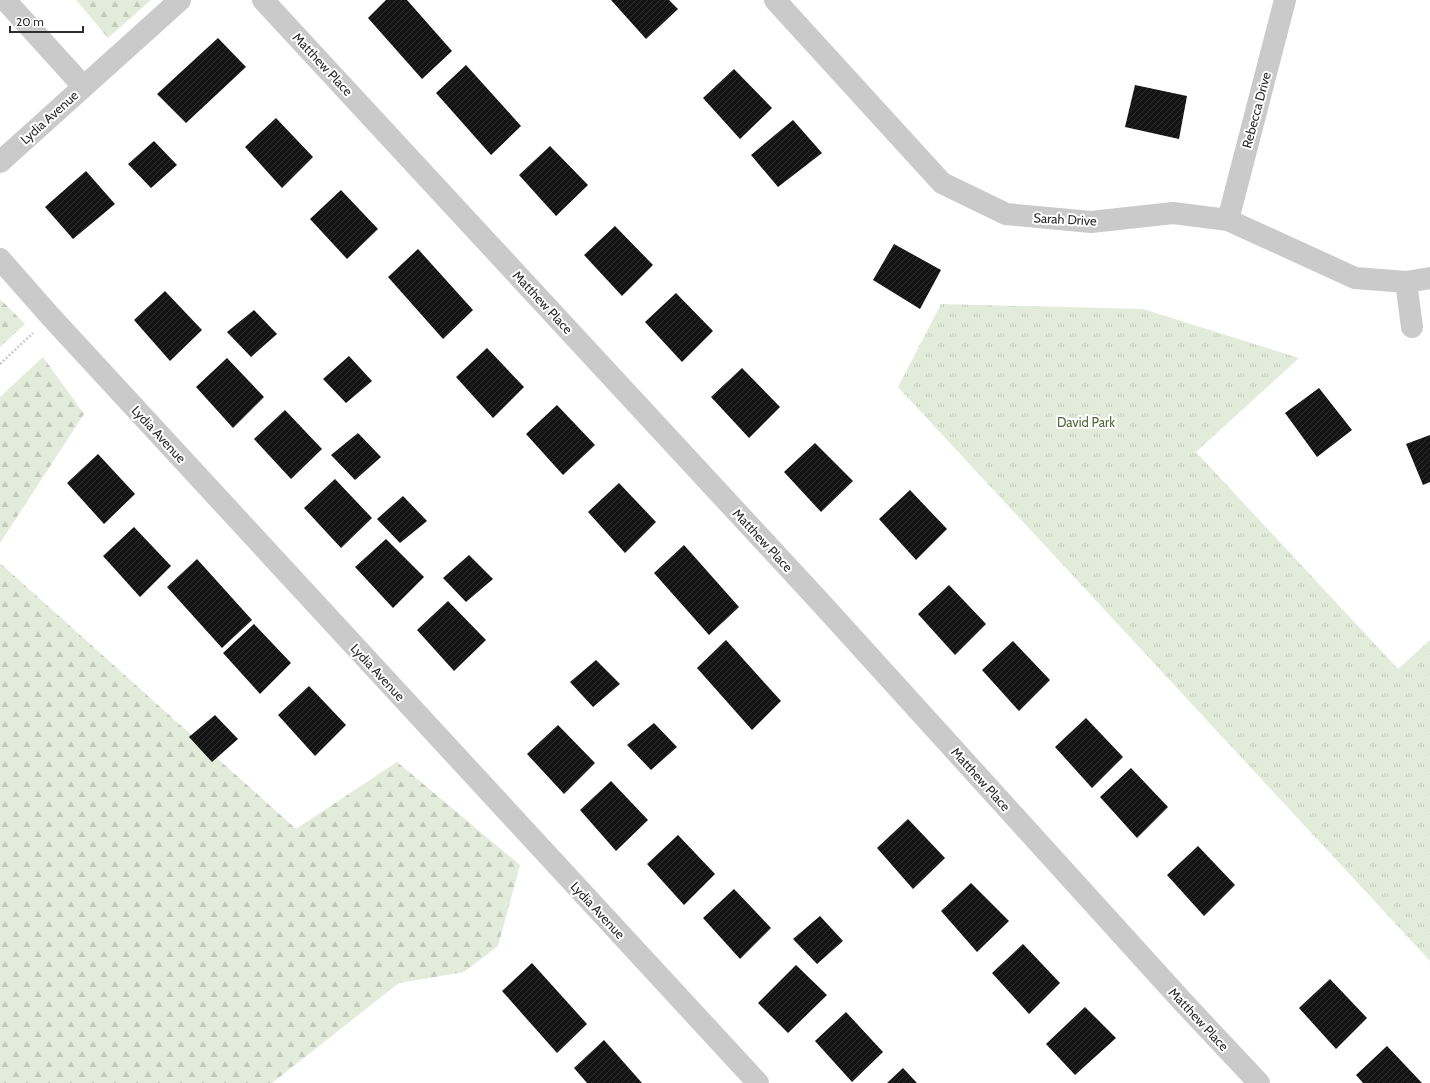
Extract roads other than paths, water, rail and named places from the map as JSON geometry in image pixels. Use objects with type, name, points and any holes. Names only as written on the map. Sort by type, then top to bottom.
[{"type":"street","name":"Lydia Avenue","points":[[0,162],[83,86],[5,0]]},
{"type":"street","points":[[83,86],[180,0]]},
{"type":"street","name":"Matthew Place","points":[[263,0],[822,604],[1178,997],[1259,1083]]},
{"type":"street","name":"Sarah Drive","points":[[775,0],[942,183],[1006,214],[1090,222],[1173,214],[1228,220],[1355,278],[1406,282],[1430,278]]},
{"type":"street","name":"Rebecca Drive","points":[[1228,220],[1285,0]]},
{"type":"street","name":"Lydia Avenue","points":[[0,259],[51,317],[758,1083]]},
{"type":"street","points":[[1406,282],[1412,328]]},
{"type":"park label","name":"David Park","points":[[1086,422]]}]
